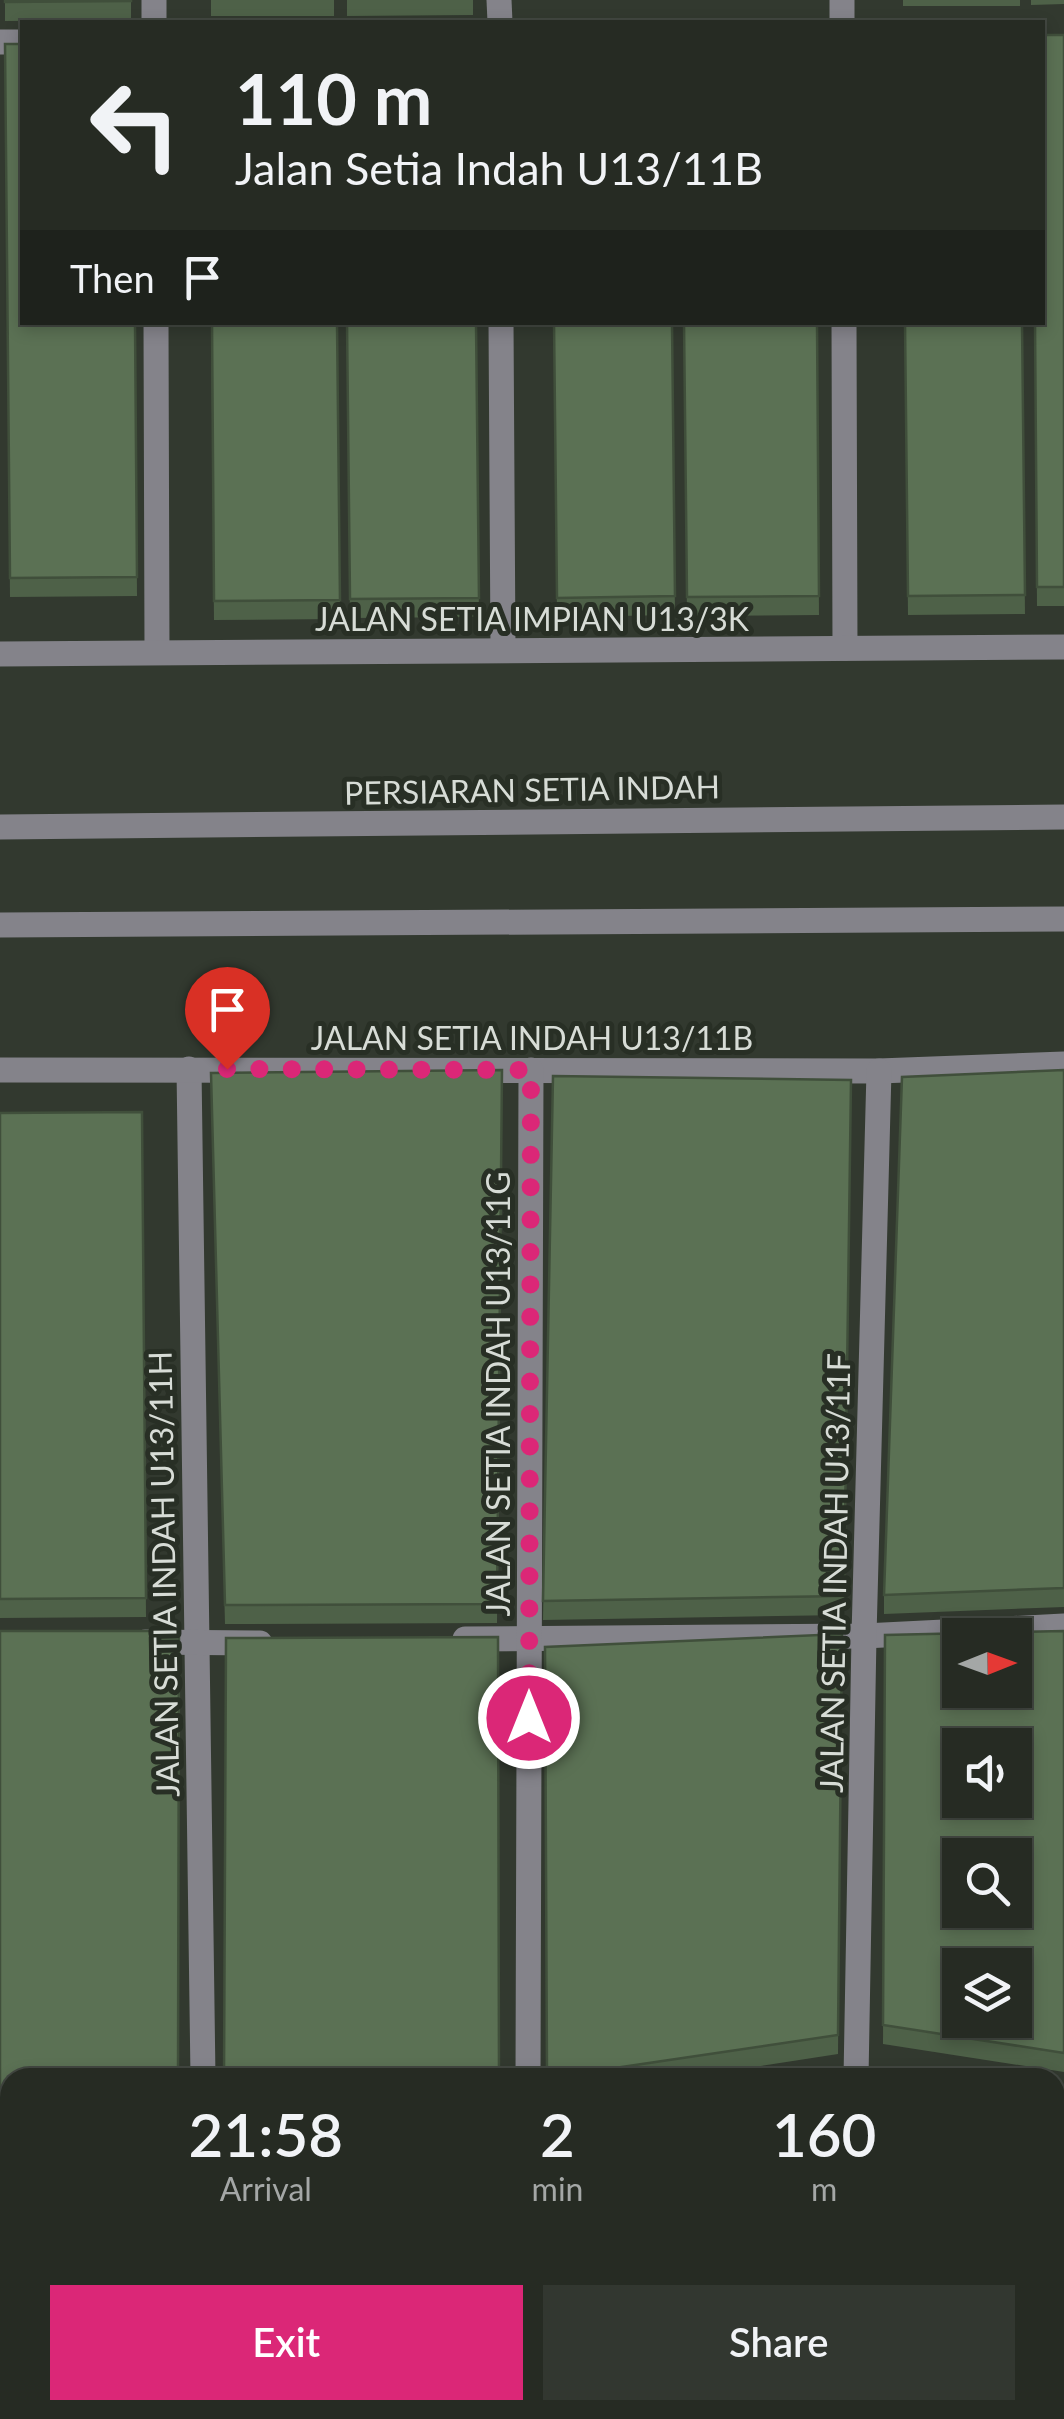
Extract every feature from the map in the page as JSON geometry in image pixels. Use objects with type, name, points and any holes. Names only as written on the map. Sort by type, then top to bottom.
[{"type":"street","points":[[156,325],[158,652]]},
{"type":"street","points":[[501,325],[503,650]]},
{"type":"street","points":[[844,325],[845,648]]},
{"type":"street","name":"JALAN SETIA IMPIAN U13/3K","points":[[0,654],[1064,647]]},
{"type":"street","name":"PERSIARAN SETIA INDAH","points":[[0,827],[1064,817]]},
{"type":"street","points":[[0,925],[1064,919]]},
{"type":"street","name":"JALAN SETIA INDAH U13/11B","points":[[0,1070],[878,1070],[1064,1064]]},
{"type":"street","name":"JALAN SETIA INDAH U13/11H","points":[[189,1069],[204,2068]]},
{"type":"street","name":"JALAN SETIA INDAH U13/11G","points":[[528,2068],[531,1070]]},
{"type":"street","name":"JALAN SETIA INDAH U13/11F","points":[[856,2068],[878,1070]]},
{"type":"street","points":[[431,1640],[864,1636],[1064,1626]]},
{"type":"street","points":[[118,1641],[275,1642]]},
{"type":"building","points":[[131,0],[131,1],[5,2]]},
{"type":"building","points":[[1045,35],[1064,35],[1064,587],[1037,587],[1035,325],[1045,325]]},
{"type":"building","points":[[5,44],[20,44],[20,325],[135,325],[137,577],[10,578]]},
{"type":"building","points":[[212,325],[337,325],[340,600],[214,601]]},
{"type":"building","points":[[347,325],[476,325],[479,598],[350,599]]},
{"type":"building","points":[[554,325],[672,325],[675,596],[557,598]]},
{"type":"building","points":[[684,325],[817,325],[819,596],[687,597]]},
{"type":"building","points":[[905,325],[1022,325],[1025,595],[908,596]]},
{"type":"building","points":[[502,1070],[497,1604],[225,1605],[211,1073]]},
{"type":"building","points":[[1064,1070],[1064,1588],[884,1595],[902,1077]]},
{"type":"building","points":[[553,1076],[851,1080],[844,1596],[543,1601]]},
{"type":"building","points":[[142,1112],[146,1598],[0,1599],[0,1113]]},
{"type":"building","points":[[0,1631],[179,1631],[178,2068],[0,2068]]},
{"type":"building","points":[[1064,1631],[1064,2053],[967,2038],[1032,2038],[1032,1948],[942,1948],[942,2034],[883,2025],[885,1635],[942,1634],[942,1708],[1032,1708],[1032,1632]]},
{"type":"building","points":[[842,1634],[838,2035],[615,2068],[547,2068],[545,1647]]},
{"type":"building","points":[[498,1637],[499,2068],[224,2068],[226,1638]]},
{"type":"route","points":[[227,1069],[531,1070],[529,1718]]}]
